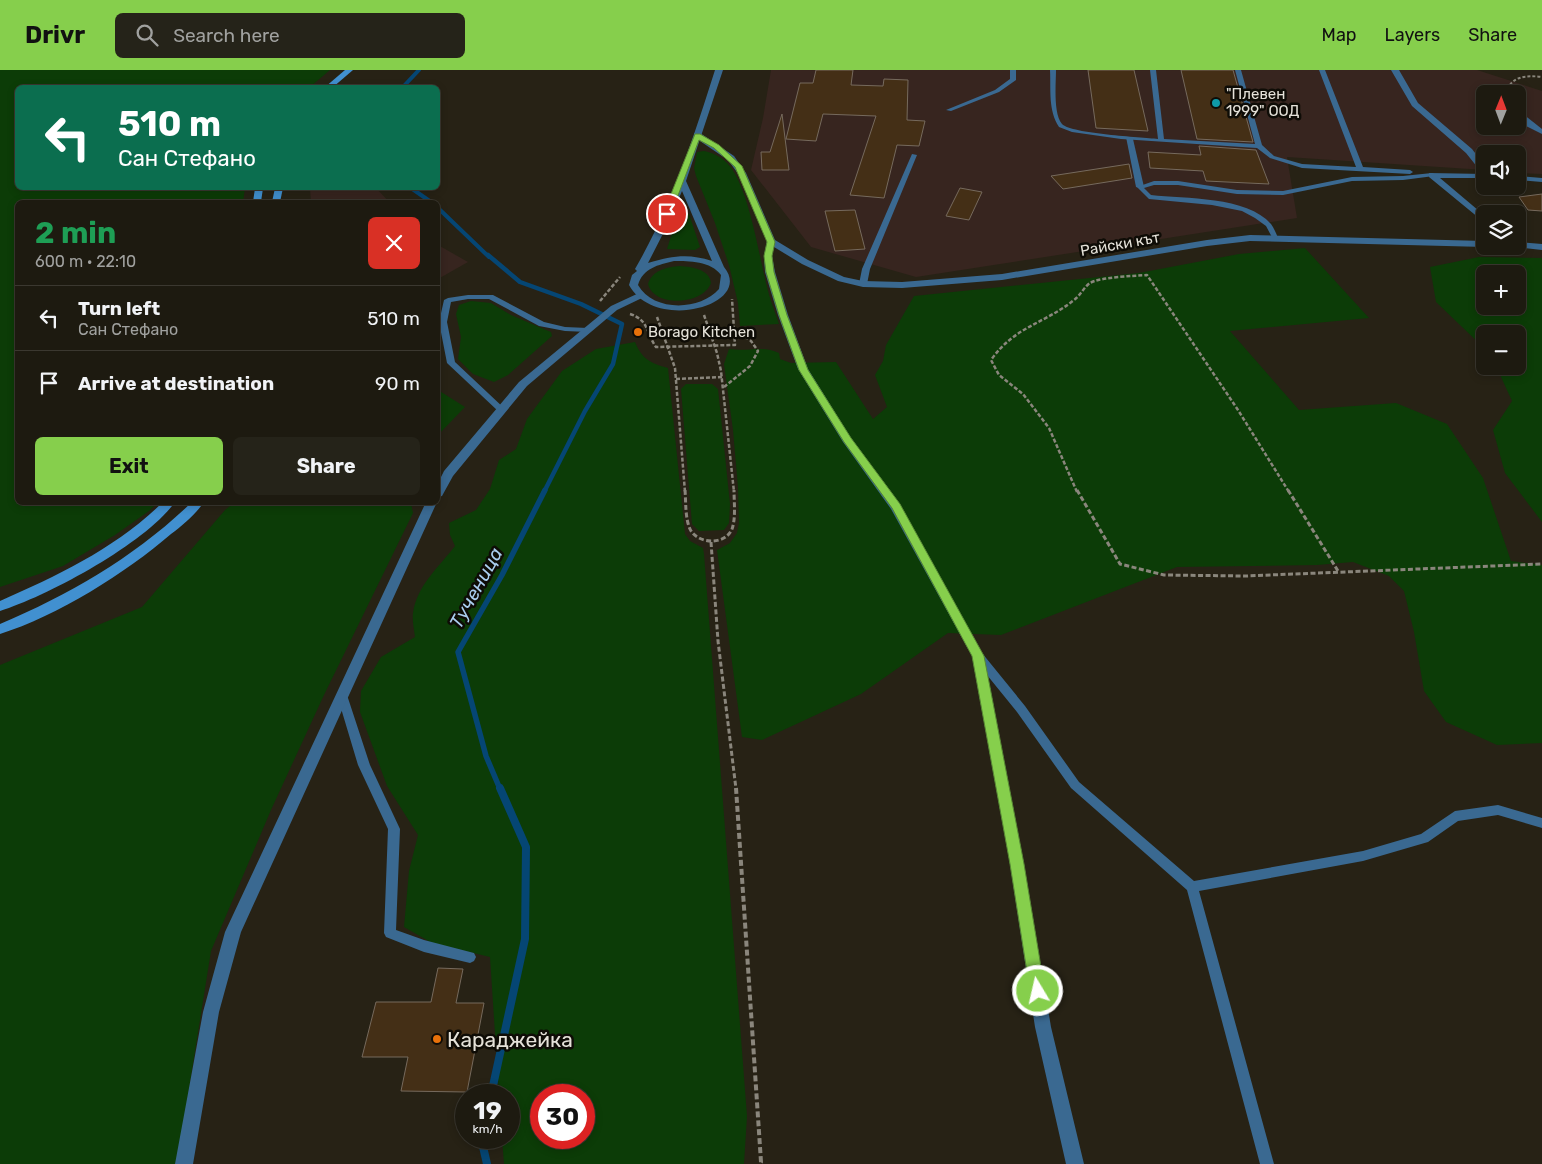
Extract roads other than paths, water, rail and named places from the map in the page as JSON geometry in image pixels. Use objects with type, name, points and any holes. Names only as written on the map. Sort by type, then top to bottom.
[{"type":"main road","points":[[331,85],[349,70]]},
{"type":"main road","points":[[343,85],[356,70]]},
{"type":"main road","points":[[0,606],[54,582],[107,552],[135,533],[167,505]]},
{"type":"main road","points":[[0,629],[55,604],[115,569],[172,530],[196,505]]},
{"type":"street","points":[[682,179],[720,269],[725,275],[726,282],[719,295],[700,305],[676,308],[652,304],[639,296],[634,288],[635,278],[653,248],[682,179],[719,70]]},
{"type":"street","points":[[1395,70],[1416,104],[1426,115],[1469,151],[1476,160]]},
{"type":"street","points":[[1526,121],[1542,132]]},
{"type":"street","points":[[697,136],[716,147],[738,166],[771,242],[768,256],[770,272],[803,370],[848,440],[896,506],[978,656],[1017,864],[1043,1027],[1075,1164]]},
{"type":"street","points":[[1129,139],[1140,188]]},
{"type":"street","points":[[1432,175],[1476,176]]},
{"type":"street","points":[[1432,175],[1476,212]]},
{"type":"street","points":[[1526,179],[1542,180]]},
{"type":"street","name":"Райски кът","points":[[771,242],[824,273],[863,284],[902,285],[1002,277],[1207,243],[1250,238],[1476,244]]},
{"type":"street","points":[[1526,246],[1542,247]]},
{"type":"street","points":[[635,278],[640,271],[649,265],[673,258],[700,260],[720,269]]},
{"type":"street","points":[[440,489],[448,474],[523,384],[612,309],[639,296]]},
{"type":"street","points":[[184,1164],[211,1012],[233,932],[430,505]]},
{"type":"lane","points":[[949,110],[997,91],[1013,80],[1013,70]]},
{"type":"lane","points":[[1053,70],[1055,116],[1062,128],[1075,132],[1129,139],[1161,139],[1259,146]]},
{"type":"lane","points":[[1153,70],[1161,139]]},
{"type":"lane","points":[[1238,70],[1259,146],[1272,157],[1302,166],[1432,175]]},
{"type":"lane","points":[[1322,70],[1360,169]]},
{"type":"lane","points":[[863,284],[866,269],[914,155]]},
{"type":"lane","points":[[1275,238],[1268,225],[1257,216],[1235,207],[1149,197],[1140,188],[1154,183],[1178,183],[1237,192],[1283,193],[1352,179],[1403,178],[1432,175]]},
{"type":"lane","points":[[502,409],[451,362],[443,322],[448,300],[468,297],[490,297],[542,324],[565,329],[588,330]]},
{"type":"lane","points":[[978,656],[1021,709],[1075,785],[1192,887],[1267,1164]]},
{"type":"lane","points":[[342,695],[364,765],[394,829],[390,933],[424,946],[470,957]]},
{"type":"lane","points":[[1192,887],[1362,856],[1424,838],[1455,816],[1498,810],[1542,824]]},
{"type":"waterway","name":"Тученица","points":[[405,85],[419,70]]},
{"type":"waterway","name":"Тученица","points":[[414,190],[428,200]]},
{"type":"waterway","name":"Тученица","points":[[440,210],[489,257]]},
{"type":"waterway","name":"Тученица","points":[[488,255],[520,282],[581,304],[622,324],[613,364],[585,411],[544,492]]},
{"type":"waterway","name":"Тученица","points":[[500,789],[486,756],[458,652],[502,575],[545,490]]},
{"type":"waterway","name":"Тученица","points":[[493,1084],[525,939],[526,847],[500,788]]},
{"type":"waterway","name":"Тученица","points":[[484,1149],[487,1164]]},
{"type":"place","name":"\"Плевен 1999\" ООД","points":[[1216,103]]},
{"type":"place","name":"Borago Kitchen","points":[[638,332]]},
{"type":"place","name":"Караджейка","points":[[437,1039]]}]
